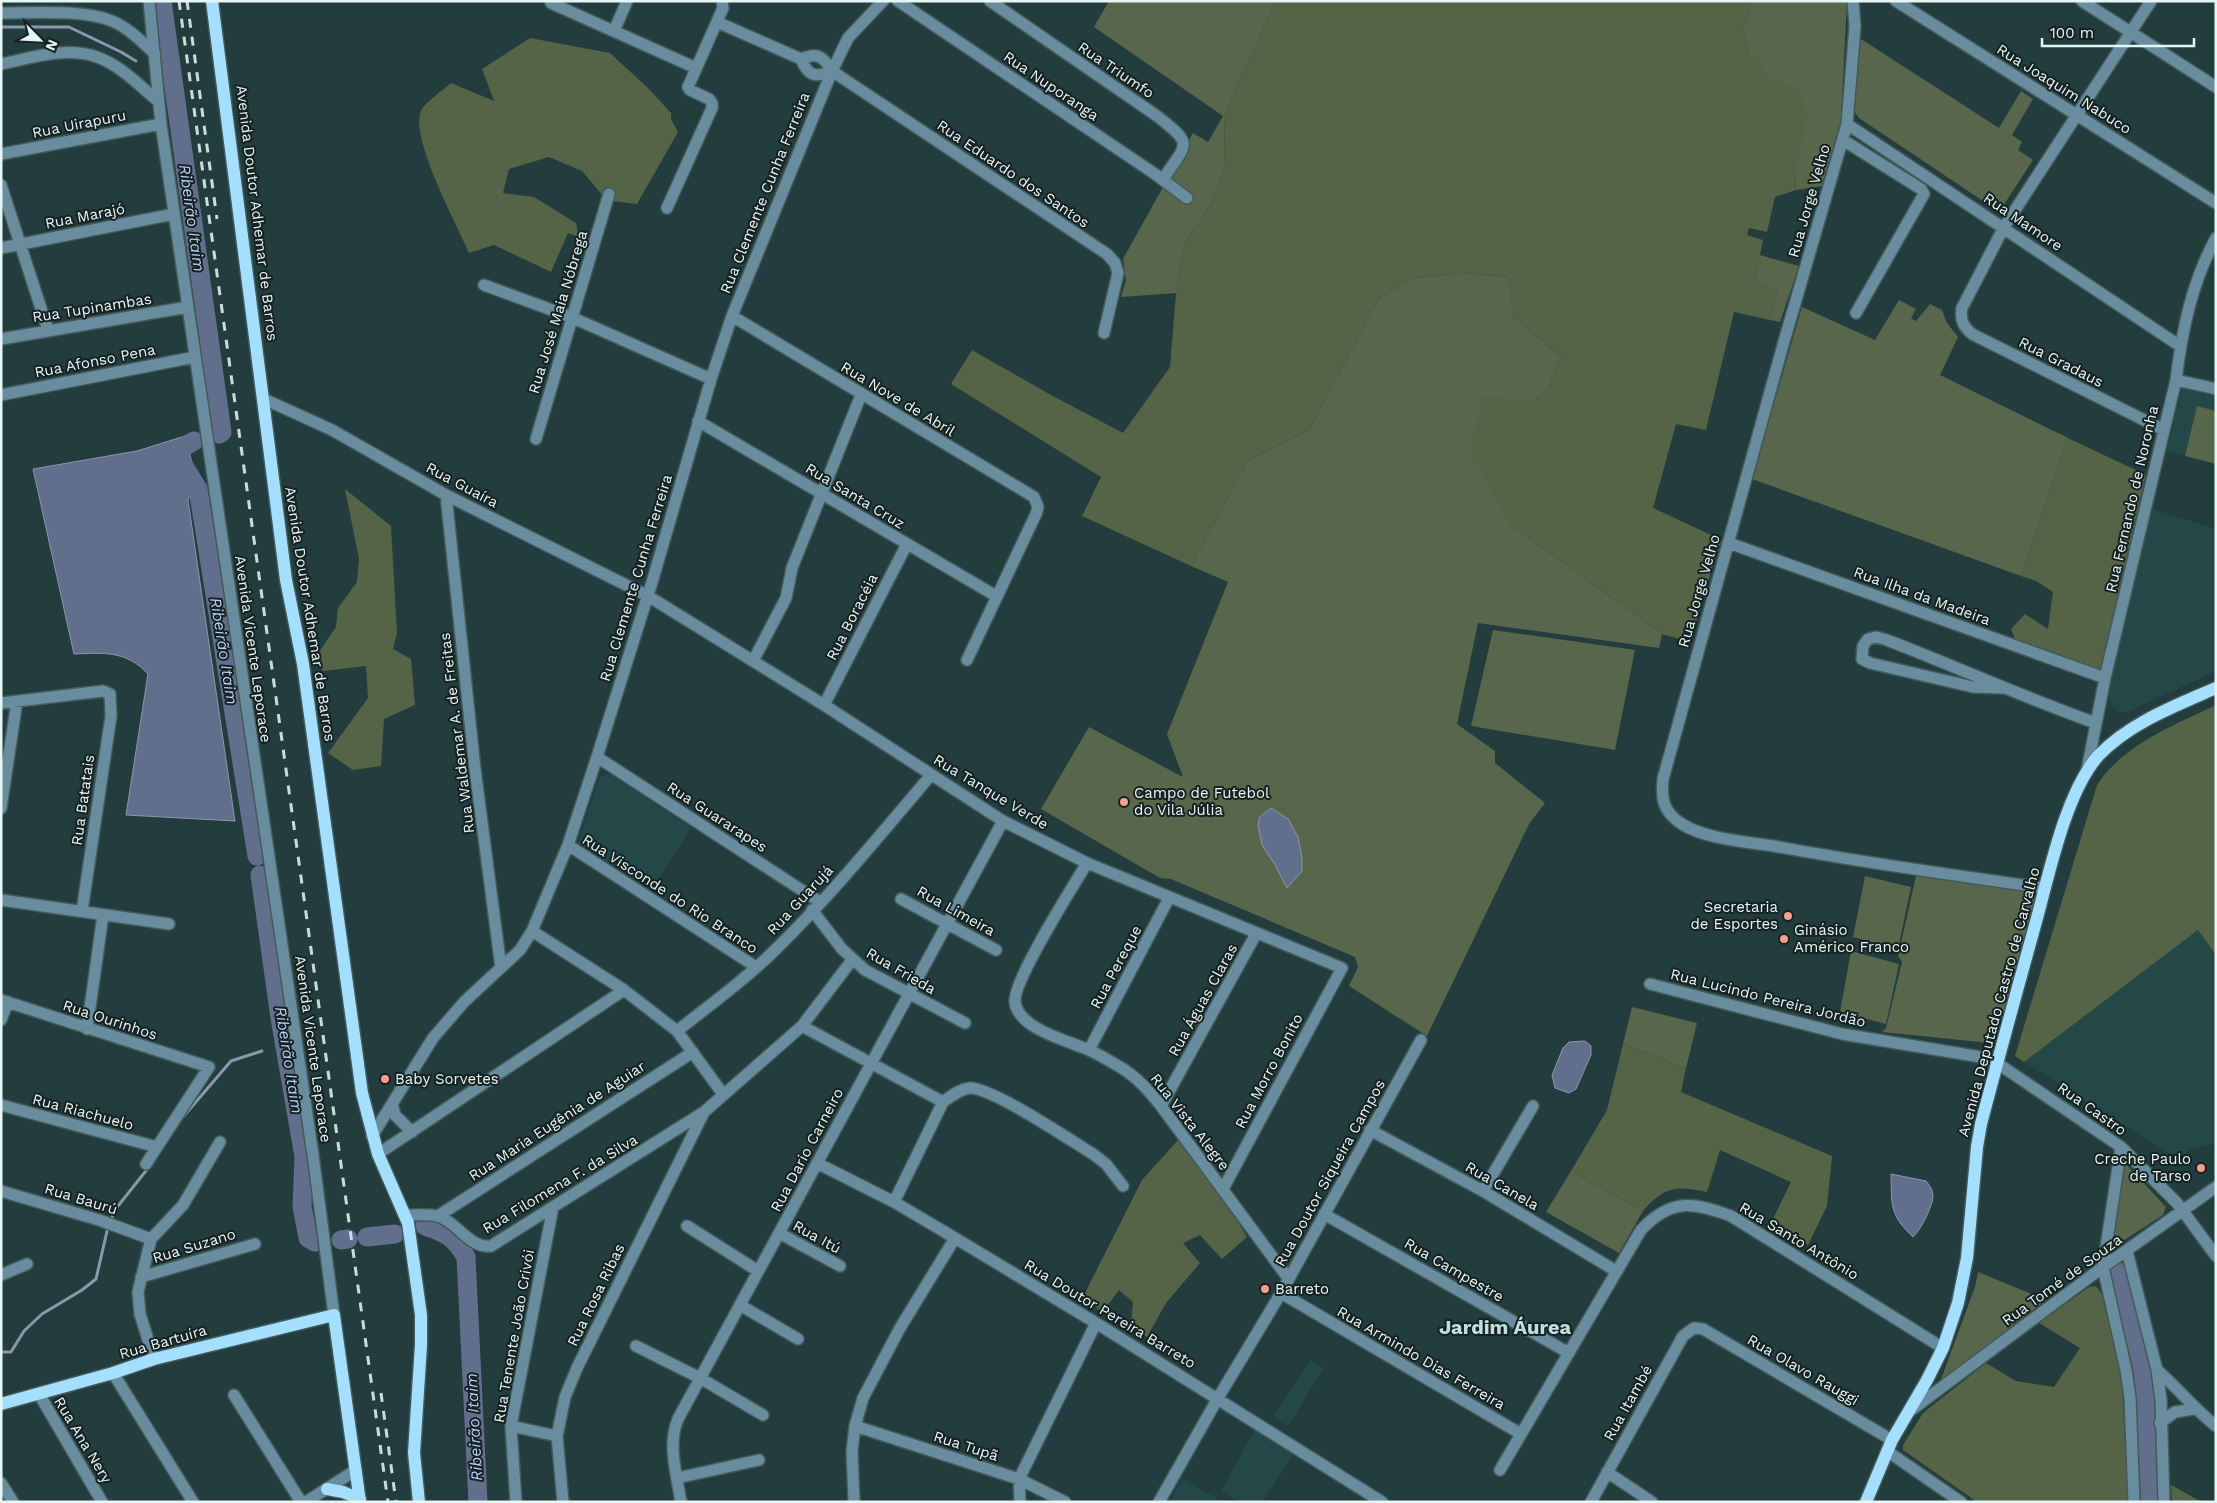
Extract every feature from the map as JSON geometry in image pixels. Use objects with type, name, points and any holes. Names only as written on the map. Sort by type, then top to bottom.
[{"type":"main road","name":"Avenida Doutor Adhemar de Barros","points":[[212,1],[218,35],[286,580],[303,664],[362,1093],[378,1154],[406,1219],[421,1315],[421,1345],[414,1453],[419,1502]]},
{"type":"main road","name":"Avenida Deputado Castro de Carvalho","points":[[1866,1502],[1890,1446],[1910,1411],[1924,1395],[1943,1348],[1963,1281],[1977,1146],[1997,1063],[2045,888],[2068,813],[2087,770],[2117,740],[2156,714],[2216,688]]},
{"type":"main road","name":"Rua Bartuíra","points":[[1,1404],[113,1374],[154,1359],[334,1315]]},
{"type":"main road","points":[[334,1315],[360,1500]]},
{"type":"main road","points":[[327,1489],[342,1492],[360,1500]]},
{"type":"street","name":"Avenida Vicente Leporace","points":[[150,1],[161,124],[311,1136],[334,1315]]},
{"type":"street","points":[[614,31],[627,1]]},
{"type":"street","points":[[667,208],[712,108],[712,103],[709,99],[688,87],[723,8],[722,1]]},
{"type":"street","name":"Rua Clemente Cunha Ferreira","points":[[372,1136],[433,1038],[446,1022],[520,950],[532,931],[568,845],[597,757],[648,596],[711,378],[732,316],[832,71],[848,38],[883,1]]},
{"type":"street","name":"Rua Nuporanga","points":[[898,1],[1163,179],[1187,198]]},
{"type":"street","name":"Rua Triumfo","points":[[990,1],[1157,116],[1180,134],[1184,144],[1183,150],[1163,179]]},
{"type":"street","name":"Rua Jorge Velho","points":[[1854,1],[1855,26],[1847,124],[1662,779],[1662,797],[1672,816],[1692,830],[1716,836],[1850,860],[2045,888]]},
{"type":"street","name":"Rua Joaquim Nabuco","points":[[1896,1],[2216,204]]},
{"type":"street","points":[[2082,1],[2216,87]]},
{"type":"street","points":[[2004,227],[2151,1]]},
{"type":"street","points":[[551,3],[696,68]]},
{"type":"street","points":[[1,14],[47,13],[100,17],[122,26],[155,54]]},
{"type":"street","points":[[717,22],[801,59],[805,69],[811,73],[820,76],[832,71]]},
{"type":"street","points":[[1,64],[62,52],[97,56],[121,71],[159,102]]},
{"type":"street","name":"Rua Eduardo dos Santos","points":[[801,59],[812,54],[819,56],[826,61],[832,71],[1107,254],[1115,263],[1118,274],[1104,333]]},
{"type":"street","name":"Rua Uirapuru","points":[[1,154],[161,124]]},
{"type":"street","name":"Rua Mamore","points":[[1847,124],[2180,346]]},
{"type":"street","points":[[1842,140],[1920,189],[1924,194],[1856,313]]},
{"type":"street","points":[[1,185],[48,330]]},
{"type":"street","name":"Rua José Maia Nóbrega","points":[[536,439],[609,194]]},
{"type":"street","name":"Rua Marajó","points":[[1,248],[174,214]]},
{"type":"street","name":"Rua Gradaus","points":[[2004,227],[1962,308],[1962,322],[1972,334],[2164,430]]},
{"type":"street","name":"Rua Fernando de Noronha","points":[[2087,770],[2106,678],[2176,380],[2180,346],[2196,283],[2216,238]]},
{"type":"street","points":[[484,285],[571,317],[711,378]]},
{"type":"street","name":"Rua Tupinambas","points":[[1,339],[188,307]]},
{"type":"street","name":"Rua Nove de Abril","points":[[732,316],[1028,493],[1037,502],[1036,514],[996,596]]},
{"type":"street","name":"Rua Afonso Pena","points":[[1,395],[195,357]]},
{"type":"street","points":[[2176,380],[2216,389]]},
{"type":"street","points":[[753,661],[786,598],[792,568],[862,395]]},
{"type":"street","name":"Rua Guaíra","points":[[264,399],[332,430],[446,495],[648,596]]},
{"type":"street","name":"Rua Santa Cruz","points":[[698,421],[996,596]]},
{"type":"street","name":"Rua Waldemar A. de Freitas","points":[[446,495],[475,770],[501,968]]},
{"type":"street","name":"Rua Ilha da Madeira","points":[[1728,543],[2106,678]]},
{"type":"street","name":"Rua Boracéia","points":[[824,705],[907,544]]},
{"type":"street","name":"Rua Tanque Verde","points":[[648,596],[824,705],[1003,821],[1087,863],[1342,968]]},
{"type":"street","points":[[967,660],[996,596]]},
{"type":"street","points":[[2003,688],[1974,687],[1870,663],[1862,658],[1862,646],[1868,639],[1876,637],[1975,674],[2003,688],[2096,723]]},
{"type":"street","name":"Rua Batatais","points":[[17,702],[103,691],[110,694],[111,716],[82,911]]},
{"type":"street","points":[[1,703],[17,702],[1,808]]},
{"type":"street","name":"Rua Guararapes","points":[[597,757],[816,906]]},
{"type":"street","name":"Rua Guarujá","points":[[677,1030],[756,968],[816,906],[931,775]]},
{"type":"street","name":"Rua Dario Carneiro","points":[[681,1502],[673,1449],[675,1426],[1003,821]]},
{"type":"street","name":"Rua Visconde do Rio Branco","points":[[568,845],[756,968]]},
{"type":"street","name":"Rua Vista Alegre","points":[[1087,863],[1024,971],[1015,1002],[1020,1014],[1038,1029],[1089,1050],[1133,1076],[1162,1106],[1288,1278]]},
{"type":"street","name":"Rua Pereque","points":[[1089,1050],[1169,898]]},
{"type":"street","name":"Rua Limeira","points":[[901,899],[996,950]]},
{"type":"street","points":[[1,900],[169,924]]},
{"type":"street","name":"Rua Frieda","points":[[816,906],[852,960],[909,994],[965,1023]]},
{"type":"street","points":[[87,1029],[103,915]]},
{"type":"street","points":[[532,931],[624,990],[677,1030],[723,1094]]},
{"type":"street","name":"Rua Águas Claras","points":[[1162,1106],[1256,934]]},
{"type":"street","name":"Rua Filomena F. da Silva","points":[[438,1216],[480,1246],[491,1246],[704,1112],[802,1026],[852,960]]},
{"type":"street","name":"Rua Morro Bonito","points":[[1223,1189],[1342,968]]},
{"type":"street","name":"Rua Lucindo Pereira Jordão","points":[[1650,984],[1842,1034],[1972,1056],[1997,1063]]},
{"type":"street","points":[[378,1154],[624,990]]},
{"type":"street","points":[[1,1020],[4,1001]]},
{"type":"street","name":"Rua Ourinhos","points":[[4,1001],[209,1068],[156,1147]]},
{"type":"street","points":[[802,1026],[943,1102]]},
{"type":"street","name":"Rua Doutor Siqueira Campos","points":[[1160,1502],[1218,1398],[1281,1293],[1421,1040]]},
{"type":"street","name":"Rua Maria Eugênia de Aguiar","points":[[438,1216],[693,1052]]},
{"type":"street","name":"Rua Castro","points":[[1997,1063],[2121,1147],[2183,1211],[2216,1256]]},
{"type":"street","points":[[894,1202],[943,1102],[960,1090],[970,1088],[979,1089],[998,1097],[1093,1154],[1106,1164],[1123,1186]]},
{"type":"street","points":[[392,1104],[395,1115],[400,1122],[412,1132]]},
{"type":"street","name":"Rua Riachuelo","points":[[1,1105],[156,1147]]},
{"type":"street","points":[[1483,1192],[1533,1106]]},
{"type":"street","name":"Rua Rosa Ribas","points":[[564,1502],[557,1436],[565,1396],[577,1368],[704,1112]]},
{"type":"street","name":"Rua Canela","points":[[1370,1130],[1483,1192],[1616,1271]]},
{"type":"street","points":[[154,1359],[140,1314],[138,1292],[151,1239],[183,1204],[220,1142]]},
{"type":"street","points":[[146,1164],[156,1147]]},
{"type":"street","points":[[2121,1147],[2103,1267],[2130,1396],[2134,1502]]},
{"type":"street","name":"Rua Doutor Pereira Barreto","points":[[817,1163],[894,1202],[955,1238],[1218,1398],[1382,1502]]},
{"type":"street","name":"Rua Tomé de Souza","points":[[1924,1395],[2216,1187]]},
{"type":"street","name":"Rua Baurú","points":[[1,1190],[99,1220],[151,1239]]},
{"type":"street","name":"Rua Santo Antônio","points":[[1500,1470],[1641,1230],[1652,1218],[1670,1207],[1686,1204],[1708,1208],[1731,1216],[1943,1348]]},
{"type":"street","name":"Rua Tenente João Crivói","points":[[516,1502],[511,1426],[553,1207]]},
{"type":"street","name":"Rua Campestre","points":[[1324,1214],[1568,1353]]},
{"type":"street","points":[[406,1219],[438,1216]]},
{"type":"street","points":[[687,1226],[758,1271]]},
{"type":"street","name":"Rua Itú","points":[[779,1233],[840,1266]]},
{"type":"street","points":[[854,1502],[852,1451],[855,1426],[863,1398],[891,1346],[955,1238]]},
{"type":"street","name":"Rua Suzano","points":[[141,1277],[255,1244]]},
{"type":"street","points":[[2127,1251],[2157,1370],[2161,1400],[2160,1423],[2164,1502]]},
{"type":"street","points":[[1,1275],[27,1264]]},
{"type":"street","name":"Rua Armindo Dias Ferreira","points":[[1281,1293],[1521,1434]]},
{"type":"street","points":[[740,1305],[798,1339]]},
{"type":"street","points":[[1020,1502],[1018,1480],[1096,1323]]},
{"type":"street","name":"Rua Olavo Rauggi","points":[[1698,1327],[1890,1446],[1960,1502]]},
{"type":"street","name":"Rua Itambé","points":[[1591,1502],[1683,1336],[1688,1331],[1698,1327]]},
{"type":"street","points":[[636,1346],[700,1378],[763,1415]]},
{"type":"street","points":[[2157,1370],[2180,1391],[2194,1409],[2216,1426]]},
{"type":"street","points":[[113,1374],[193,1502]]},
{"type":"street","name":"Rua Ana Nery","points":[[38,1394],[102,1502]]},
{"type":"street","points":[[234,1395],[301,1502]]},
{"type":"street","points":[[2160,1423],[2175,1412],[2194,1409]]},
{"type":"street","points":[[511,1426],[557,1436]]},
{"type":"street","name":"Rua Tupã","points":[[855,1426],[1018,1480],[1065,1502]]},
{"type":"street","points":[[677,1478],[759,1460]]},
{"type":"street","points":[[306,1502],[356,1470]]},
{"type":"street","points":[[1607,1472],[1652,1502]]},
{"type":"street","points":[[1,1483],[13,1502]]},
{"type":"shaded area","points":[[2182,388],[2216,397],[2216,463],[2167,452]]},
{"type":"shaded area","points":[[185,436],[197,482],[188,500],[235,821],[126,815],[148,674],[140,666],[123,657],[104,654],[74,654],[33,469],[137,451]]},
{"type":"shaded area","points":[[2152,509],[2216,529],[2216,671],[2127,712],[2120,712],[2112,707],[2108,693]]},
{"type":"shaded area","points":[[606,774],[613,775],[691,828],[652,889],[578,843],[599,779]]},
{"type":"shaded area","points":[[1271,808],[1288,819],[1298,837],[1302,858],[1302,871],[1287,888],[1262,845],[1258,824],[1260,817]]},
{"type":"shaded area","points":[[2198,930],[2216,955],[2216,1144],[2188,1149],[2184,1163],[2024,1062]]},
{"type":"shaded area","points":[[1585,1041],[1591,1046],[1591,1055],[1576,1089],[1569,1093],[1555,1088],[1552,1075],[1563,1048],[1569,1042]]},
{"type":"shaded area","points":[[1891,1174],[1926,1181],[1932,1190],[1933,1196],[1929,1212],[1913,1237],[1900,1222],[1893,1209]]},
{"type":"shaded area","points":[[1311,1360],[1324,1368],[1288,1426],[1273,1417]]},
{"type":"shaded area","points":[[1255,1429],[1294,1453],[1263,1502],[1239,1502],[1221,1491]]},
{"type":"shaded area","points":[[1182,1479],[1224,1502],[1171,1502]]},
{"type":"green space","points":[[1109,1],[1276,1],[1224,116],[1225,166],[1211,204],[1185,243],[1176,293],[1121,297],[1126,280],[1123,259],[1193,133],[1208,142],[1223,116],[1094,27]]},
{"type":"green space","points":[[1276,1],[1752,1],[1743,30],[1748,53],[1757,57],[1770,82],[1778,80],[1795,89],[1803,100],[1806,112],[1806,125],[1796,177],[1796,190],[1775,197],[1767,232],[1749,228],[1747,235],[1763,240],[1755,282],[1778,291],[1770,320],[1734,312],[1706,430],[1676,424],[1653,508],[1722,540],[1690,642],[1662,634],[1511,525],[1470,454],[1482,395],[1534,402],[1548,389],[1561,357],[1514,317],[1509,277],[1462,273],[1415,278],[1379,298],[1309,430],[1249,459],[1191,566],[1082,516],[1101,477],[951,384],[972,350],[1123,433],[1170,367],[1176,293],[1185,243],[1211,204],[1225,166],[1224,116]]},
{"type":"green space","points":[[1752,1],[1847,1],[1841,120],[1822,186],[1796,190],[1795,170],[1804,135],[1766,75],[1748,53],[1743,30]]},
{"type":"green space","points":[[1858,37],[1999,128],[2021,91],[2033,99],[2012,135],[2022,142],[2018,150],[2033,160],[2003,206],[1995,209],[1859,118],[1854,111]]},
{"type":"green space","points":[[530,38],[610,53],[648,88],[671,113],[671,119],[678,132],[637,204],[612,201],[604,197],[582,171],[549,157],[509,169],[503,193],[534,197],[576,223],[579,237],[568,233],[551,272],[494,245],[469,253],[427,158],[421,138],[419,121],[422,109],[451,83],[494,101],[482,69]]},
{"type":"green space","points":[[1760,255],[1799,266],[1780,322],[1770,320],[1778,291],[1755,282]]},
{"type":"green space","points":[[1462,273],[1509,277],[1514,317],[1561,357],[1548,389],[1534,402],[1511,525],[1662,634],[1659,648],[1478,623],[1457,724],[1495,751],[1495,763],[1545,803],[1529,824],[1427,1036],[1349,986],[1358,967],[1355,957],[1171,879],[1160,878],[1041,809],[1089,727],[1183,777],[1167,734],[1228,582],[1191,566],[1249,459],[1309,430],[1379,298],[1415,278]]},
{"type":"green space","points":[[1899,300],[1916,309],[1911,318],[1916,321],[1930,304],[1942,310],[1947,323],[1958,337],[1940,375],[2068,438],[2021,576],[1752,479],[1802,307],[1875,340]]},
{"type":"green space","points":[[2197,406],[2216,411],[2216,464],[2185,456]]},
{"type":"green space","points":[[2068,438],[2146,475],[2100,671],[2015,639],[2011,629],[2025,614],[2048,629],[2053,592],[2036,581],[2021,576]]},
{"type":"green space","points":[[345,489],[391,526],[397,633],[393,649],[411,659],[415,705],[384,719],[381,766],[353,770],[328,753],[368,698],[366,666],[323,671],[317,655],[336,627],[338,608],[357,582],[359,559]]},
{"type":"green space","points":[[1493,630],[1635,650],[1615,750],[1471,726]]},
{"type":"green space","points":[[2216,705],[2216,955],[2198,930],[2024,1062],[2015,1056],[2097,785],[2121,758],[2135,747]]},
{"type":"green space","points":[[1865,876],[1911,887],[1898,949],[1853,937]]},
{"type":"green space","points":[[1916,876],[2032,889],[2037,898],[1996,1041],[1990,1043],[1882,1032],[1886,1028],[1902,962],[1898,956]]},
{"type":"green space","points":[[1851,951],[1899,964],[1886,1024],[1840,1012]]},
{"type":"green space","points":[[1632,1007],[1697,1023],[1686,1068],[1623,1044]]},
{"type":"green space","points":[[1623,1044],[1686,1068],[1681,1092],[1832,1156],[1827,1206],[1808,1245],[1771,1223],[1791,1182],[1720,1150],[1707,1192],[1686,1189],[1671,1190],[1657,1197],[1643,1211],[1571,1171],[1607,1110]]},
{"type":"green space","points":[[1180,1138],[1219,1188],[1247,1237],[1222,1259],[1200,1235],[1183,1243],[1200,1263],[1166,1303],[1147,1337],[1131,1325],[1133,1302],[1119,1290],[1102,1313],[1084,1295],[1142,1180]]},
{"type":"green space","points":[[2126,1164],[2166,1207],[2163,1215],[2112,1248],[2124,1165]]},
{"type":"green space","points":[[1571,1171],[1643,1211],[1619,1253],[1546,1212]]},
{"type":"green space","points":[[2121,1262],[2124,1264],[2152,1367],[2156,1401],[2160,1502],[2139,1502],[2108,1274],[2109,1269]]},
{"type":"green space","points":[[1978,1272],[2046,1300],[1940,1382],[1975,1287]]},
{"type":"green space","points":[[2096,1286],[2102,1294],[2122,1382],[2128,1502],[1977,1502],[1903,1450],[1903,1445],[1923,1413],[1986,1363],[2016,1381],[2054,1387],[2080,1348],[2039,1323],[2089,1287]]},
{"type":"green space","points":[[2171,1485],[2202,1502],[2172,1502]]},
{"type":"waterway","name":"Ribeirão Itaim","points":[[162,1],[222,432],[219,434]]},
{"type":"waterway","points":[[1,27],[69,27],[136,61]]},
{"type":"waterway","name":"Ribeirão Itaim","points":[[160,37],[166,31]]},
{"type":"waterway","name":"Ribeirão Itaim","points":[[165,458],[194,441]]},
{"type":"waterway","name":"Ribeirão Itaim","points":[[182,463],[198,489],[257,856]]},
{"type":"waterway","name":"Ribeirão Itaim","points":[[260,875],[280,1018],[304,1157],[302,1206],[308,1238],[315,1242]]},
{"type":"waterway","points":[[183,1117],[231,1061],[262,1051]]},
{"type":"waterway","points":[[111,1221],[114,1211],[149,1167]]},
{"type":"waterway","name":"Ribeirão Itaim","points":[[425,1226],[439,1231],[453,1240],[466,1257],[478,1502]]},
{"type":"waterway","points":[[1,1352],[11,1352],[24,1331],[42,1314],[82,1290],[96,1279],[108,1227]]},
{"type":"waterway","name":"Ribeirão Itaim","points":[[367,1237],[395,1234]]},
{"type":"waterway","name":"Ribeirão Itaim","points":[[341,1240],[348,1239]]},
{"type":"waterway","points":[[2119,1274],[2144,1370],[2151,1502]]},
{"type":"railway","points":[[179,1],[388,1502]]},
{"type":"railway","points":[[187,1],[217,219]]},
{"type":"railway","points":[[381,1393],[396,1502]]},
{"type":"place","name":"Campo de Futebol do Vila Júlia","points":[[1124,802]]},
{"type":"place","name":"Secretaria de Esportes","points":[[1788,916]]},
{"type":"place","name":"Ginásio Américo Franco","points":[[1784,939]]},
{"type":"place","name":"Baby Sorvetes","points":[[385,1079]]},
{"type":"place","name":"Creche Paulo de Tarso","points":[[2201,1168]]},
{"type":"place","name":"Barreto","points":[[1265,1289]]},
{"type":"district","name":"Jardim Áurea","points":[[1505,1327]]}]
